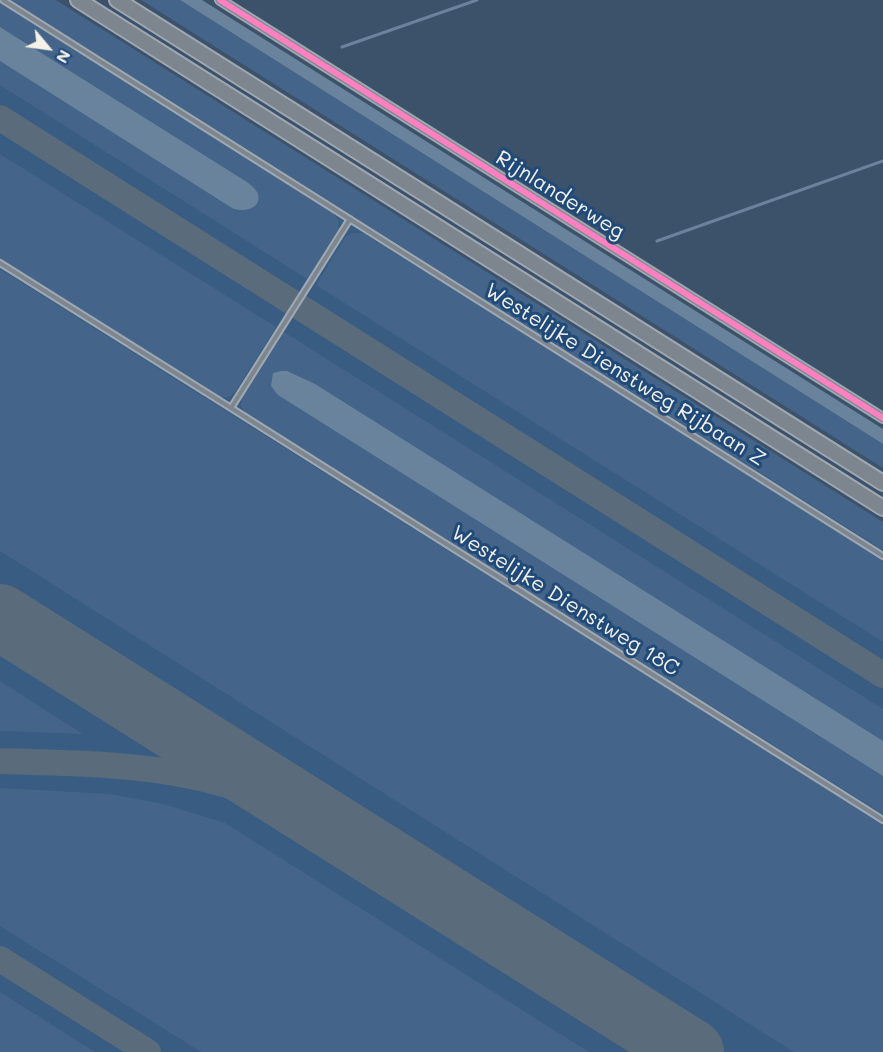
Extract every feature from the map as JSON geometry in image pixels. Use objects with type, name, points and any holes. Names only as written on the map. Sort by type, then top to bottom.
[{"type":"highway","points":[[78,0],[883,508]]},
{"type":"highway","points":[[117,0],[883,483]]},
{"type":"street","name":"Rijnlanderweg","points":[[220,0],[883,418]]},
{"type":"lane","name":"Westelijke Dienstweg Rijbaan Z","points":[[3,0],[883,556]]},
{"type":"lane","points":[[231,408],[350,219]]},
{"type":"lane","name":"Westelijke Dienstweg 18C","points":[[0,263],[883,820]]},
{"type":"shaded area","points":[[0,0],[15,0],[883,547],[883,1052],[0,1052]]},
{"type":"shaded area","points":[[10,0],[56,0],[883,522],[883,550]]},
{"type":"shaded area","points":[[141,0],[180,0],[883,444],[883,468]]},
{"type":"shaded area","points":[[180,0],[202,0],[883,429],[883,444]]},
{"type":"shaded area","points":[[0,3],[333,213],[339,222],[338,230],[307,279],[0,85],[0,61],[236,210],[247,182],[0,27]]},
{"type":"shaded area","points":[[0,27],[247,182],[258,194],[257,203],[246,210],[232,208],[0,61]]},
{"type":"shaded area","points":[[0,154],[276,327],[235,392],[228,397],[219,396],[0,259]]},
{"type":"shaded area","points":[[363,233],[883,560],[883,642],[316,285],[346,236]]},
{"type":"shaded area","points":[[0,269],[883,824],[883,1052],[794,1052],[0,551]]},
{"type":"shaded area","points":[[284,332],[883,709],[883,814],[246,413],[241,406],[242,398]]},
{"type":"shaded area","points":[[287,371],[315,384],[883,741],[883,776],[278,395],[271,386],[273,373]]},
{"type":"shaded area","points":[[0,681],[83,734],[0,731]]},
{"type":"shaded area","points":[[0,788],[110,794],[163,804],[225,823],[589,1052],[201,1052],[0,926]]},
{"type":"shaded area","points":[[0,992],[95,1052],[0,1052]]},
{"type":"waterway","points":[[342,47],[477,0]]},
{"type":"waterway","points":[[657,241],[883,161]]},
{"type":"taxiway","points":[[0,118],[883,675]]},
{"type":"taxiway","points":[[0,761],[120,766],[191,776],[248,792],[340,831]]},
{"type":"taxiway","points":[[0,959],[148,1052]]},
{"type":"runway","points":[[0,617],[691,1052]]},
{"type":"cycle path","points":[[220,0],[883,418]]}]
